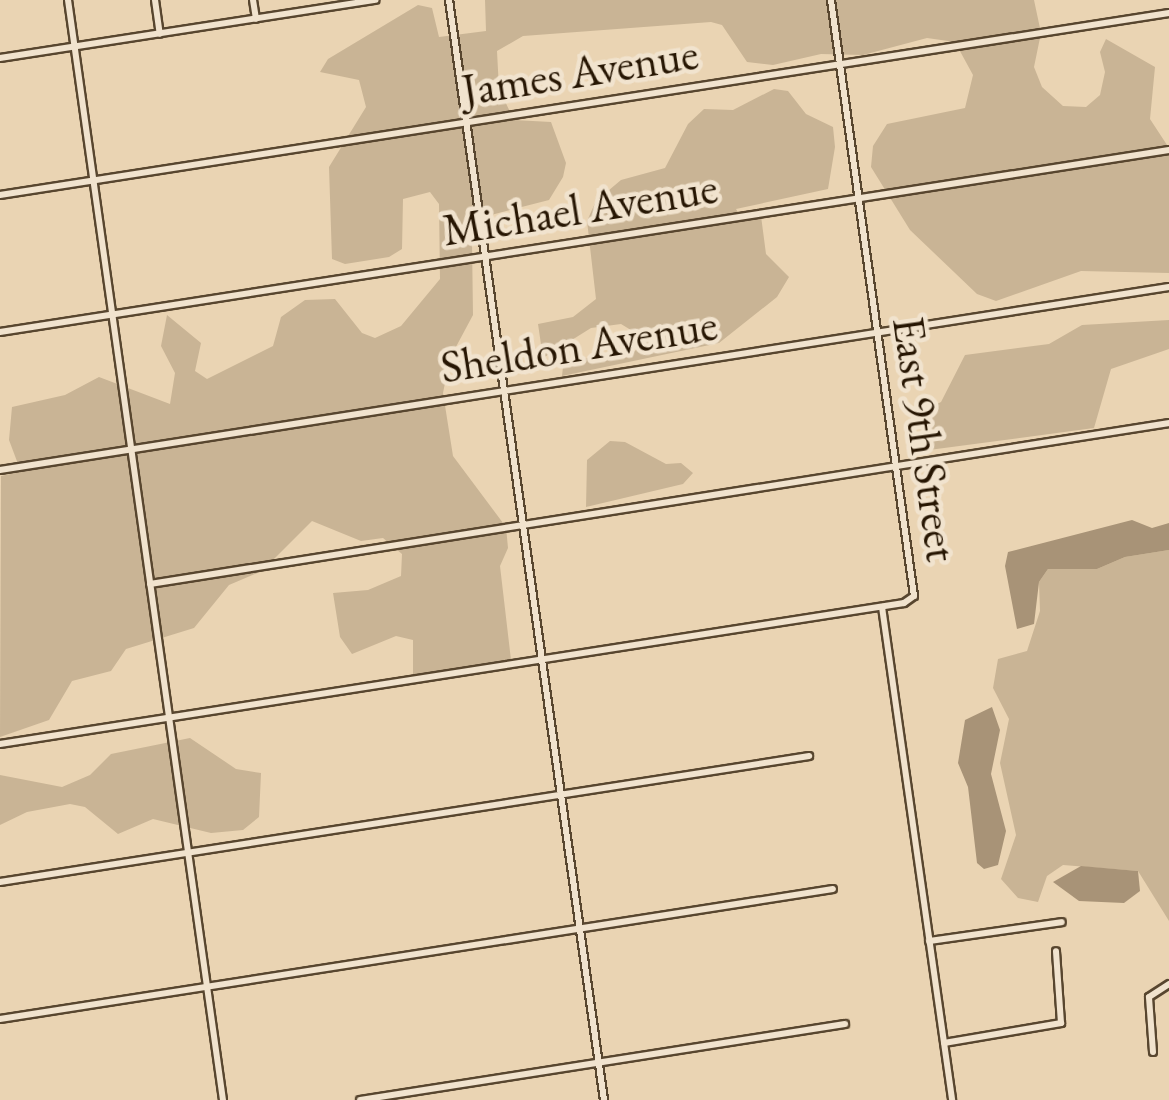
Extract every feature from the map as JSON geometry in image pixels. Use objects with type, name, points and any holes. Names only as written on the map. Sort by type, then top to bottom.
[{"type":"street","points":[[68,0],[223,1100]]},
{"type":"street","points":[[155,0],[160,34]]},
{"type":"street","points":[[253,0],[256,19]]},
{"type":"street","points":[[0,58],[376,0]]},
{"type":"street","points":[[449,0],[604,1100]]},
{"type":"street","name":"East 9th Street","points":[[832,0],[914,596],[882,606],[952,1100]]},
{"type":"street","name":"James Avenue","points":[[0,196],[1169,13]]},
{"type":"street","name":"Michael Avenue","points":[[0,332],[1169,150]]},
{"type":"street","name":"Sheldon Avenue","points":[[0,470],[1169,288]]},
{"type":"street","points":[[150,584],[1169,422]]},
{"type":"street","points":[[0,744],[882,606]]},
{"type":"street","points":[[0,882],[809,756]]},
{"type":"street","points":[[0,1019],[833,889]]},
{"type":"street","points":[[929,941],[1062,922]]},
{"type":"street","points":[[944,1043],[1060,1023],[1056,951]]},
{"type":"street","points":[[1153,1052],[1149,997],[1169,984]]},
{"type":"street","points":[[360,1100],[845,1024]]},
{"type":"shaded area","points":[[485,0],[1034,0],[1041,33],[1034,67],[1042,87],[1063,106],[1086,107],[1100,95],[1105,72],[1100,52],[1106,39],[1155,67],[1150,119],[1169,148],[1169,273],[1081,271],[996,301],[977,294],[910,230],[871,167],[873,146],[887,124],[965,108],[973,75],[955,42],[927,38],[863,55],[821,54],[773,65],[747,62],[722,25],[711,22],[523,36],[497,51],[499,89],[514,120],[551,122],[566,163],[563,177],[549,200],[491,215],[472,242],[473,315],[450,358],[443,393],[453,456],[506,527],[508,548],[500,566],[511,660],[413,675],[413,640],[396,636],[352,654],[340,637],[333,593],[368,590],[401,576],[402,554],[383,538],[361,541],[312,521],[262,571],[229,585],[194,628],[126,649],[111,671],[72,681],[49,720],[0,737],[1,476],[21,472],[9,440],[12,407],[65,395],[99,377],[170,404],[175,373],[161,346],[167,315],[201,343],[195,371],[207,379],[273,346],[281,317],[305,300],[335,299],[362,333],[375,338],[401,326],[440,279],[439,204],[430,192],[403,199],[402,249],[389,257],[345,264],[332,259],[329,167],[366,107],[359,80],[320,72],[328,59],[418,5],[432,8],[439,37],[486,31]]},
{"type":"shaded area","points":[[774,89],[788,91],[806,114],[833,127],[835,147],[828,189],[736,209],[742,219],[761,216],[766,254],[789,277],[777,297],[719,343],[562,376],[563,367],[576,360],[635,351],[644,338],[621,324],[591,328],[543,358],[538,324],[573,317],[596,299],[587,221],[596,201],[621,180],[665,168],[688,124],[704,109],[733,110]]},
{"type":"shaded area","points":[[1169,320],[1169,349],[1111,369],[1094,428],[929,450],[915,415],[941,402],[965,355],[1049,344],[1082,325]]},
{"type":"shaded area","points":[[610,441],[625,442],[666,464],[681,463],[693,473],[683,484],[586,507],[587,460]]},
{"type":"shaded area","points":[[1132,520],[1152,528],[1169,523],[1169,550],[1125,557],[1097,569],[1048,569],[1039,582],[1034,624],[1017,629],[1005,566],[1008,552]]},
{"type":"shaded area","points":[[1169,550],[1169,921],[1138,871],[1063,865],[1047,876],[1038,902],[1018,898],[1001,879],[1016,835],[1000,763],[1009,719],[993,688],[998,659],[1027,651],[1040,611],[1039,582],[1048,569],[1097,569],[1125,557]]},
{"type":"shaded area","points":[[992,707],[1000,730],[991,774],[1006,831],[998,865],[984,869],[977,863],[968,787],[958,763],[965,720]]},
{"type":"shaded area","points":[[190,738],[236,769],[261,773],[259,817],[243,830],[211,833],[153,819],[118,834],[85,807],[70,804],[27,812],[0,825],[0,775],[62,787],[90,775],[111,754]]},
{"type":"shaded area","points":[[1081,866],[1138,871],[1140,891],[1124,903],[1079,901],[1053,882]]}]
